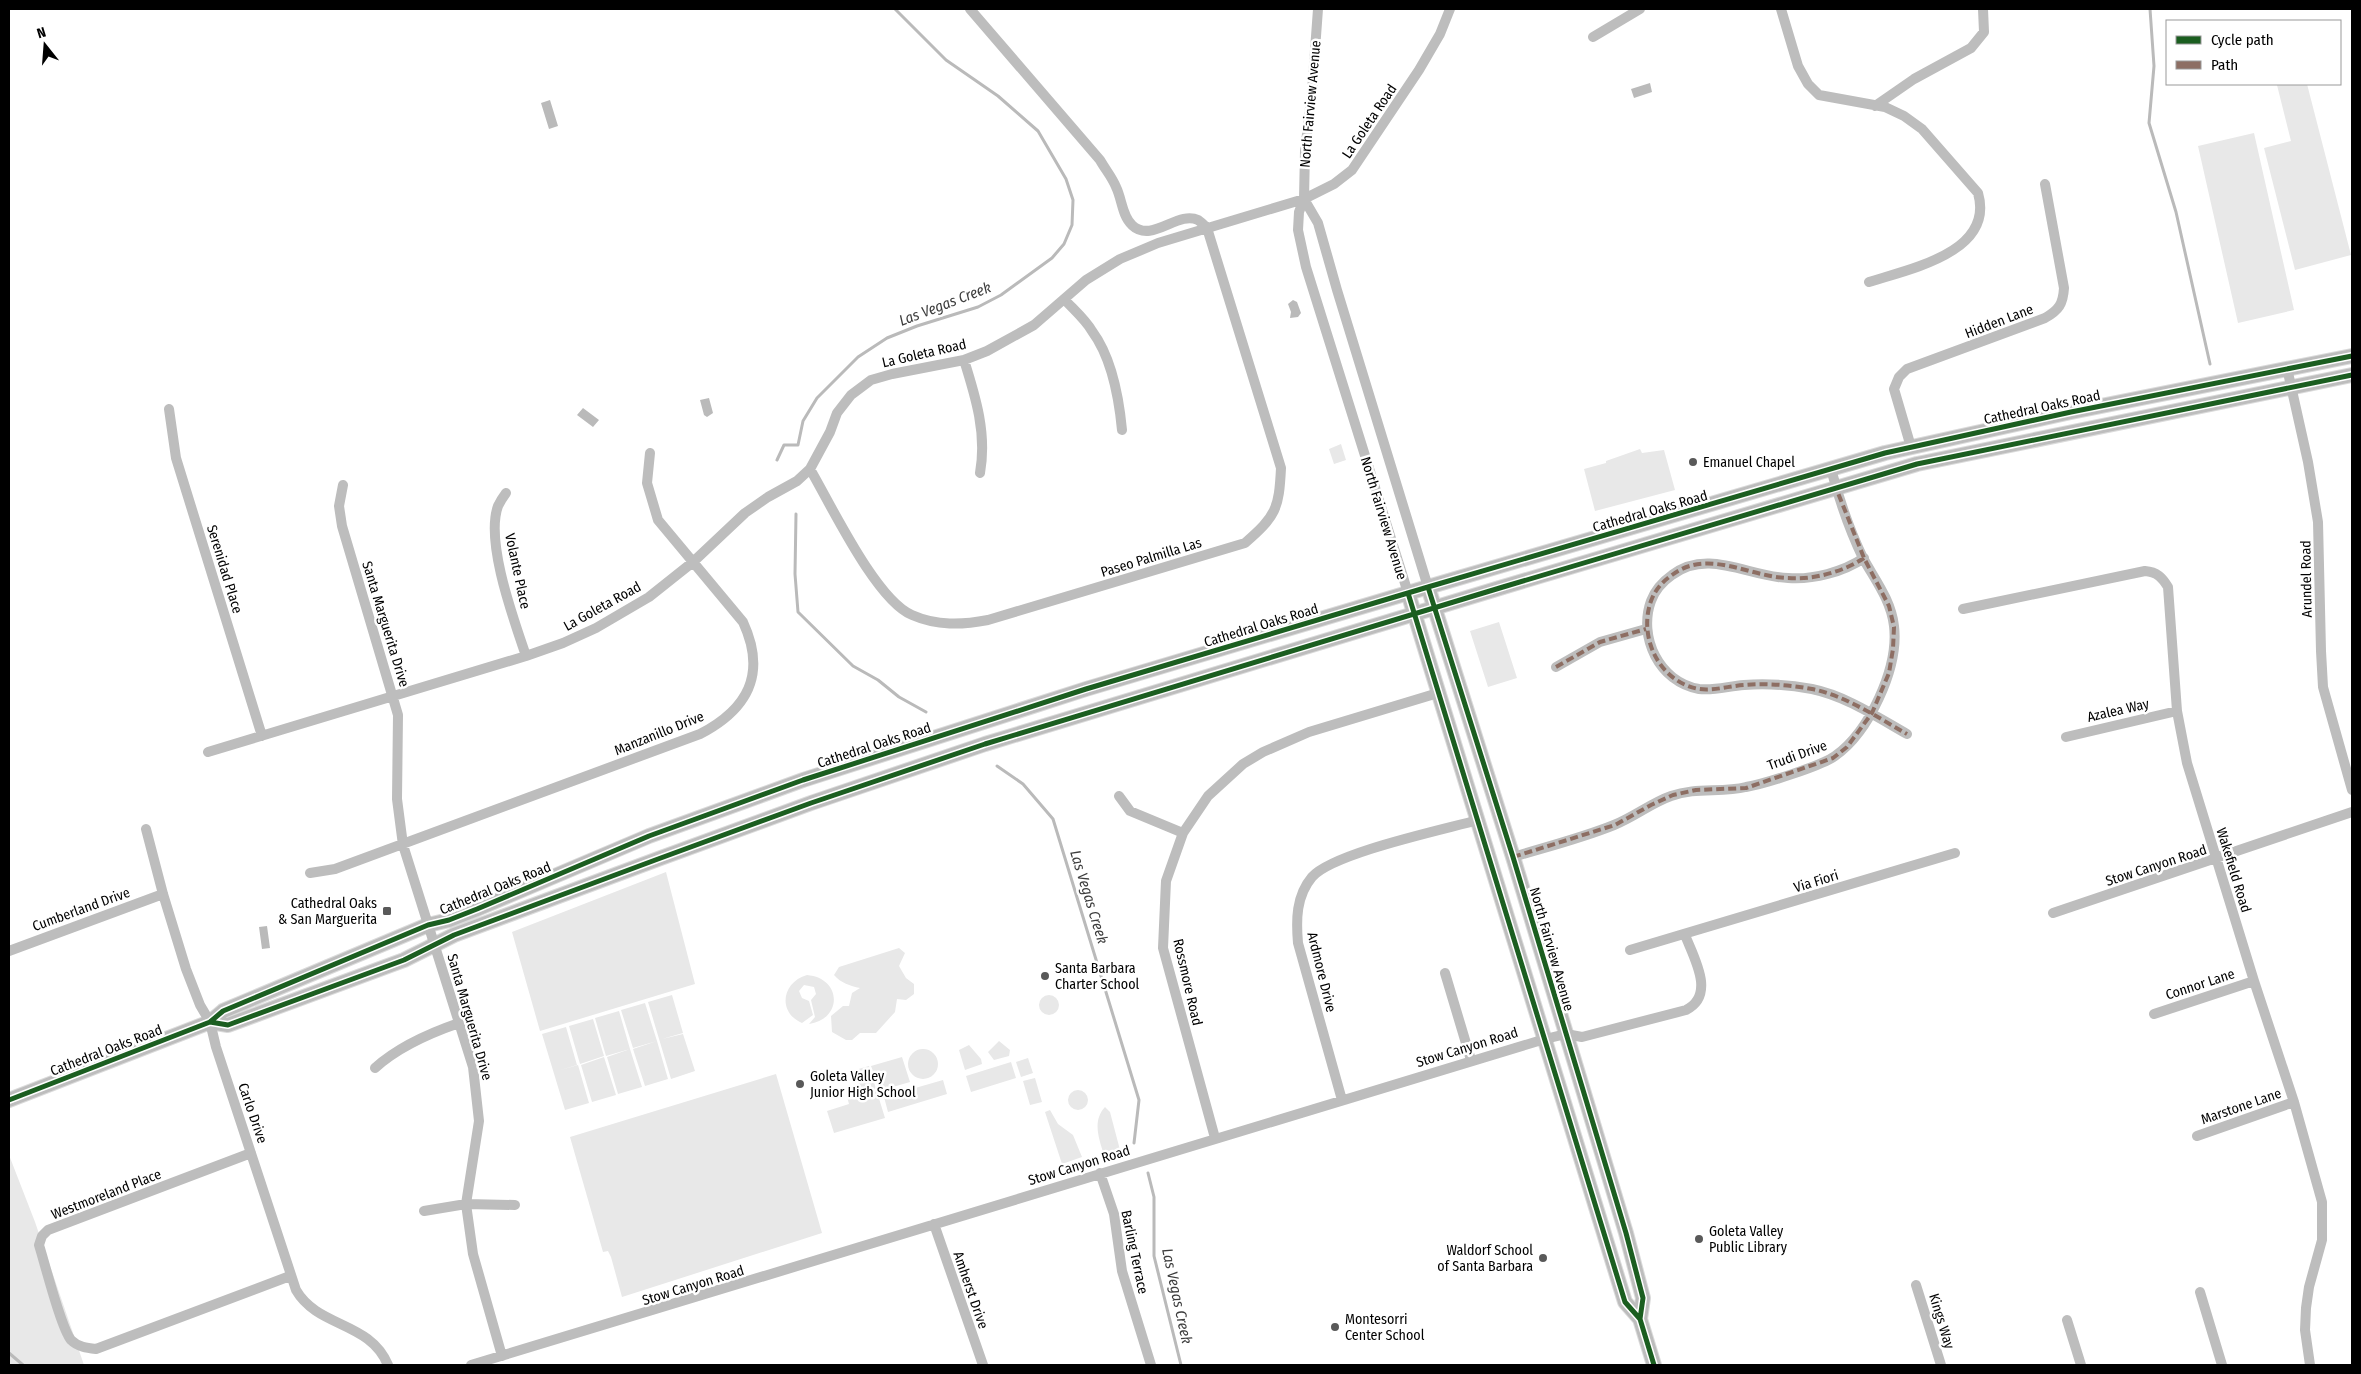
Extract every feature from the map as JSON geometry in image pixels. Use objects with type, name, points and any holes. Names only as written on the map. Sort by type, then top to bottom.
[{"type":"main road","name":"Cathedral Oaks Road","points":[[9,1100],[210,1022],[223,1011],[428,925],[449,920],[477,909],[649,836],[803,780],[1086,689],[1830,469],[1911,447],[2352,356]]},
{"type":"main road","name":"Cathedral Oaks Road","points":[[210,1022],[228,1025],[404,960],[454,935],[829,797],[985,744],[1414,614],[1917,464],[2352,375]]},
{"type":"main road","name":"North Fairview Avenue","points":[[1428,587],[1513,857],[1626,1233],[1643,1298],[1640,1319]]},
{"type":"main road","name":"North Fairview Avenue","points":[[1408,593],[1625,1302],[1640,1319],[1654,1365]]},
{"type":"street","points":[[970,9],[1100,160],[1116,187],[1132,226],[1149,231],[1188,219],[1198,220],[1207,228]]},
{"type":"street","name":"North Fairview Avenue","points":[[1318,9],[1312,91],[1305,151],[1304,199],[1299,212],[1298,230],[1306,267],[1408,593]]},
{"type":"street","name":"La Goleta Road","points":[[208,752],[526,656],[563,643],[613,619],[648,597],[694,562],[745,513],[768,497],[798,481],[810,469],[830,432],[837,413],[851,395],[872,380],[892,374],[964,360],[1011,339],[1034,325],[1086,280],[1120,259],[1207,228],[1304,199],[1334,184],[1352,170],[1430,53],[1450,9]]},
{"type":"street","points":[[1593,37],[1640,9]]},
{"type":"street","points":[[1781,9],[1798,66],[1808,84],[1819,95],[1885,107],[1904,116],[1922,129],[1978,193],[1981,217],[1977,229],[1964,243],[1926,264],[1869,282]]},
{"type":"street","points":[[1875,106],[1914,79],[1971,48],[1984,32],[1983,9]]},
{"type":"street","name":"Hidden Lane","points":[[1911,447],[1894,389],[1899,377],[1907,369],[2045,318],[2056,312],[2063,303],[2064,288],[2045,184]]},
{"type":"street","name":"North Fairview Avenue","points":[[1304,199],[1318,223],[1428,587]]},
{"type":"street","name":"Paseo Palmilla Las","points":[[810,469],[861,560],[886,593],[910,615],[945,624],[966,624],[988,620],[1244,543],[1267,524],[1276,507],[1281,468],[1207,228]]},
{"type":"street","points":[[1064,299],[1092,331],[1104,354],[1116,391],[1122,430]]},
{"type":"street","points":[[964,360],[975,394],[981,425],[984,453],[980,473]]},
{"type":"street","name":"Arundel Road","points":[[2287,368],[2308,462],[2318,522],[2320,651],[2324,687],[2352,790]]},
{"type":"street","name":"Serenidad Place","points":[[169,409],[176,458],[262,736]]},
{"type":"street","name":"Manzanillo Drive","points":[[310,872],[335,869],[403,845],[700,734],[722,722],[735,710],[752,680],[754,659],[752,642],[743,622],[658,520],[647,483],[650,452]]},
{"type":"street","name":"Trudi Drive","points":[[1513,857],[1615,825],[1651,804],[1673,795],[1696,790],[1746,788],[1834,758],[1847,747],[1872,713],[1889,673],[1894,627],[1883,593],[1864,558],[1830,469]]},
{"type":"street","name":"Santa Marguerita Drive","points":[[343,484],[340,506],[342,526],[394,696],[398,715],[397,799],[403,845],[473,1067],[480,1121],[466,1204],[473,1254],[502,1356]]},
{"type":"street","name":"Volante Place","points":[[506,493],[498,507],[495,528],[498,556],[506,591],[526,656]]},
{"type":"street","points":[[1864,558],[1840,570],[1790,579],[1762,575],[1719,563],[1690,566],[1664,580],[1654,594],[1648,612],[1646,629],[1652,650],[1658,661],[1680,682],[1699,688],[1713,689],[1750,684],[1789,685],[1837,696],[1872,713],[1908,734]]},
{"type":"street","name":"Wakefield Road","points":[[1963,609],[2152,572],[2162,577],[2168,586],[2177,711],[2187,763],[2254,981],[2294,1102],[2318,1185],[2323,1221],[2322,1240],[2309,1287],[2306,1308],[2305,1330],[2310,1365]]},
{"type":"street","points":[[1556,667],[1600,642],[1646,629]]},
{"type":"street","name":"Rossmore Road","points":[[1215,1138],[1163,948],[1166,881],[1183,833],[1208,796],[1231,774],[1263,752],[1309,732],[1438,693]]},
{"type":"street","name":"Azalea Way","points":[[2066,737],[2177,711]]},
{"type":"street","points":[[1120,796],[1130,811],[1183,833]]},
{"type":"street","name":"Stow Canyon Road","points":[[2053,913],[2352,812]]},
{"type":"street","name":"Ardmore Drive","points":[[1342,1100],[1298,943],[1296,922],[1304,890],[1312,877],[1341,859],[1478,820]]},
{"type":"street","name":"Carlo Drive","points":[[146,829],[163,894],[186,969],[200,1005],[210,1022],[216,1047],[252,1153],[290,1276],[303,1303],[317,1313],[364,1335],[377,1348],[388,1365]]},
{"type":"street","name":"Via Fiori","points":[[1630,950],[1686,935],[1955,853]]},
{"type":"street","name":"Cumberland Drive","points":[[9,951],[163,894]]},
{"type":"street","name":"Stow Canyon Road","points":[[471,1365],[859,1249],[934,1224],[1545,1038],[1566,1034],[1582,1037],[1636,1025],[1686,1010],[1697,1003],[1702,991],[1702,984],[1686,935]]},
{"type":"street","points":[[1445,973],[1471,1060]]},
{"type":"street","name":"Connor Lane","points":[[2154,1014],[2254,981]]},
{"type":"street","points":[[375,1068],[393,1054],[436,1031],[459,1023]]},
{"type":"street","name":"Marstone Lane","points":[[2197,1136],[2294,1102]]},
{"type":"street","name":"Westmoreland Place","points":[[252,1153],[48,1230],[42,1236],[39,1245],[64,1326],[73,1342],[83,1348],[96,1349],[290,1276]]},
{"type":"street","name":"Barling Terrace","points":[[1100,1173],[1114,1214],[1122,1271],[1151,1365]]},
{"type":"street","points":[[424,1211],[466,1204],[515,1205]]},
{"type":"street","name":"Amherst Drive","points":[[934,1224],[983,1365]]},
{"type":"street","name":"Kings Way","points":[[1916,1285],[1941,1365]]},
{"type":"street","points":[[2200,1292],[2222,1365]]},
{"type":"street","points":[[2067,1320],[2081,1365]]},
{"type":"shaded area","points":[[1650,83],[1652,92],[1634,98],[1631,89]]},
{"type":"shaded area","points":[[2277,85],[2307,85],[2351,255],[2295,270],[2264,148],[2291,141]]},
{"type":"shaded area","points":[[550,100],[558,126],[549,129],[541,103]]},
{"type":"shaded area","points":[[2254,133],[2294,310],[2238,323],[2198,146]]},
{"type":"shaded area","points":[[1293,300],[1297,302],[1301,313],[1298,317],[1290,318],[1291,312],[1288,304]]},
{"type":"shaded area","points":[[709,398],[713,413],[707,417],[704,415],[700,400]]},
{"type":"shaded area","points":[[583,408],[599,420],[593,427],[577,415]]},
{"type":"shaded area","points":[[1341,444],[1346,460],[1334,464],[1329,449]]},
{"type":"shaded area","points":[[1640,449],[1642,453],[1664,450],[1675,490],[1595,511],[1584,469],[1606,463],[1606,461]]},
{"type":"shaded area","points":[[1499,622],[1517,678],[1488,687],[1470,631]]},
{"type":"shaded area","points":[[666,872],[695,984],[540,1031],[512,932]]},
{"type":"shaded area","points":[[267,926],[270,948],[262,949],[259,927]]},
{"type":"shaded area","points":[[899,948],[905,953],[899,966],[906,978],[914,984],[914,994],[906,1000],[897,999],[895,1012],[876,1033],[860,1033],[852,1040],[846,1040],[832,1032],[831,1016],[843,1006],[849,1006],[852,993],[860,988],[846,984],[834,975],[839,967]]},
{"type":"shaded area","points":[[807,975],[819,978],[827,983],[834,999],[833,1007],[828,1015],[820,1021],[809,1024],[815,1017],[811,1000],[816,994],[814,987],[804,985],[799,991],[802,998],[809,1001],[813,1015],[802,1023],[794,1018],[786,1005],[788,990],[792,984]]},
{"type":"shaded area","points":[[672,995],[683,1033],[662,1039],[683,1034],[695,1071],[671,1079],[648,1002]]},
{"type":"shaded area","points":[[1049,995],[1056,998],[1059,1005],[1056,1012],[1049,1015],[1042,1012],[1039,1005],[1042,998]]},
{"type":"shaded area","points":[[645,1003],[657,1041],[633,1048],[621,1010]]},
{"type":"shaded area","points":[[619,1011],[630,1049],[606,1056],[595,1018]]},
{"type":"shaded area","points":[[593,1019],[604,1056],[580,1064],[569,1026]]},
{"type":"shaded area","points":[[566,1027],[577,1065],[557,1071],[578,1065],[589,1103],[565,1110],[542,1034]]},
{"type":"shaded area","points":[[657,1041],[668,1079],[645,1086],[633,1049]]},
{"type":"shaded area","points":[[999,1041],[1010,1050],[1009,1056],[994,1060],[988,1052]]},
{"type":"shaded area","points":[[969,1045],[981,1059],[982,1064],[965,1070],[959,1050]]},
{"type":"shaded area","points":[[630,1049],[642,1087],[618,1094],[607,1057]]},
{"type":"shaded area","points":[[923,1049],[934,1053],[938,1064],[934,1075],[923,1079],[912,1075],[908,1064],[912,1053]]},
{"type":"shaded area","points":[[604,1057],[616,1095],[592,1102],[581,1065]]},
{"type":"shaded area","points":[[902,1057],[910,1082],[879,1091],[871,1066]]},
{"type":"shaded area","points":[[1028,1058],[1033,1073],[1021,1077],[1016,1062]]},
{"type":"shaded area","points":[[1011,1062],[1016,1078],[971,1092],[966,1076]]},
{"type":"shaded area","points":[[869,1066],[885,1118],[834,1133],[827,1111],[849,1104],[845,1089],[859,1085],[855,1070]]},
{"type":"shaded area","points":[[776,1074],[822,1233],[622,1297],[611,1257],[608,1251],[603,1252],[570,1137]]},
{"type":"shaded area","points":[[1035,1078],[1042,1102],[1030,1105],[1023,1081]]},
{"type":"shaded area","points":[[943,1080],[947,1094],[888,1112],[884,1097]]},
{"type":"shaded area","points":[[1078,1090],[1085,1093],[1088,1100],[1085,1107],[1078,1110],[1071,1107],[1068,1100],[1071,1093]]},
{"type":"shaded area","points":[[1105,1107],[1110,1112],[1120,1150],[1104,1155],[1098,1124],[1101,1112]]},
{"type":"shaded area","points":[[1050,1110],[1058,1124],[1073,1135],[1082,1157],[1062,1164],[1045,1112]]},
{"type":"shaded area","points":[[9,1155],[35,1222],[84,1365],[9,1365]]},
{"type":"waterway","name":"Las Vegas Creek","points":[[777,460],[784,445],[798,445],[803,421],[817,398],[858,357],[887,338],[917,326],[978,307],[1001,295],[1052,258],[1064,244],[1072,225],[1073,200],[1066,179],[1038,131],[998,96],[946,60],[895,9]]},
{"type":"waterway","points":[[2150,9],[2154,66],[2149,123],[2176,212],[2210,364]]},
{"type":"waterway","name":"Las Vegas Creek","points":[[796,514],[795,574],[798,612],[853,666],[878,680],[899,697],[926,712]]},
{"type":"waterway","name":"Las Vegas Creek","points":[[997,766],[1023,784],[1053,819],[1139,1100],[1134,1143]]},
{"type":"waterway","name":"Las Vegas Creek","points":[[1148,1173],[1154,1197],[1154,1256],[1181,1365]]},
{"type":"waterway","points":[[9,1353],[23,1365]]},
{"type":"marked path","points":[[1513,857],[1615,825],[1673,795],[1696,790],[1746,788],[1833,758],[1847,747],[1872,713],[1889,673],[1894,627],[1889,606],[1864,558],[1836,488]]},
{"type":"marked path","points":[[1864,558],[1837,571],[1807,578],[1773,576],[1714,564],[1686,567],[1665,580],[1651,601],[1647,629],[1650,643],[1655,656],[1663,668],[1685,685],[1699,689],[1761,684],[1787,685],[1812,689],[1849,702],[1907,734]]},
{"type":"marked path","points":[[1556,667],[1600,642],[1646,629]]},
{"type":"cycle path","points":[[9,1100],[210,1022],[223,1011],[428,925],[449,920],[477,909],[649,836],[803,780],[1086,689],[1885,453],[2071,412],[2352,356]]},
{"type":"cycle path","points":[[210,1022],[228,1025],[404,960],[454,935],[658,859],[811,803],[985,744],[1503,587],[1917,464],[2352,375]]},
{"type":"cycle path","points":[[1428,587],[1513,857],[1626,1233],[1643,1298],[1640,1319],[1654,1365]]},
{"type":"cycle path","points":[[1408,593],[1625,1302],[1640,1319]]},
{"type":"place","name":"Emanuel Chapel","points":[[1693,462]]},
{"type":"place","name":"Cathedral Oaks & San Marguerita","points":[[387,911]]},
{"type":"place","name":"Santa Barbara Charter School","points":[[1045,976]]},
{"type":"place","name":"Goleta Valley Junior High School","points":[[800,1084]]},
{"type":"place","name":"Goleta Valley Public Library","points":[[1699,1239]]},
{"type":"place","name":"Waldorf School of Santa Barbara","points":[[1543,1258]]},
{"type":"place","name":"Montesorri Center School","points":[[1335,1327]]}]
